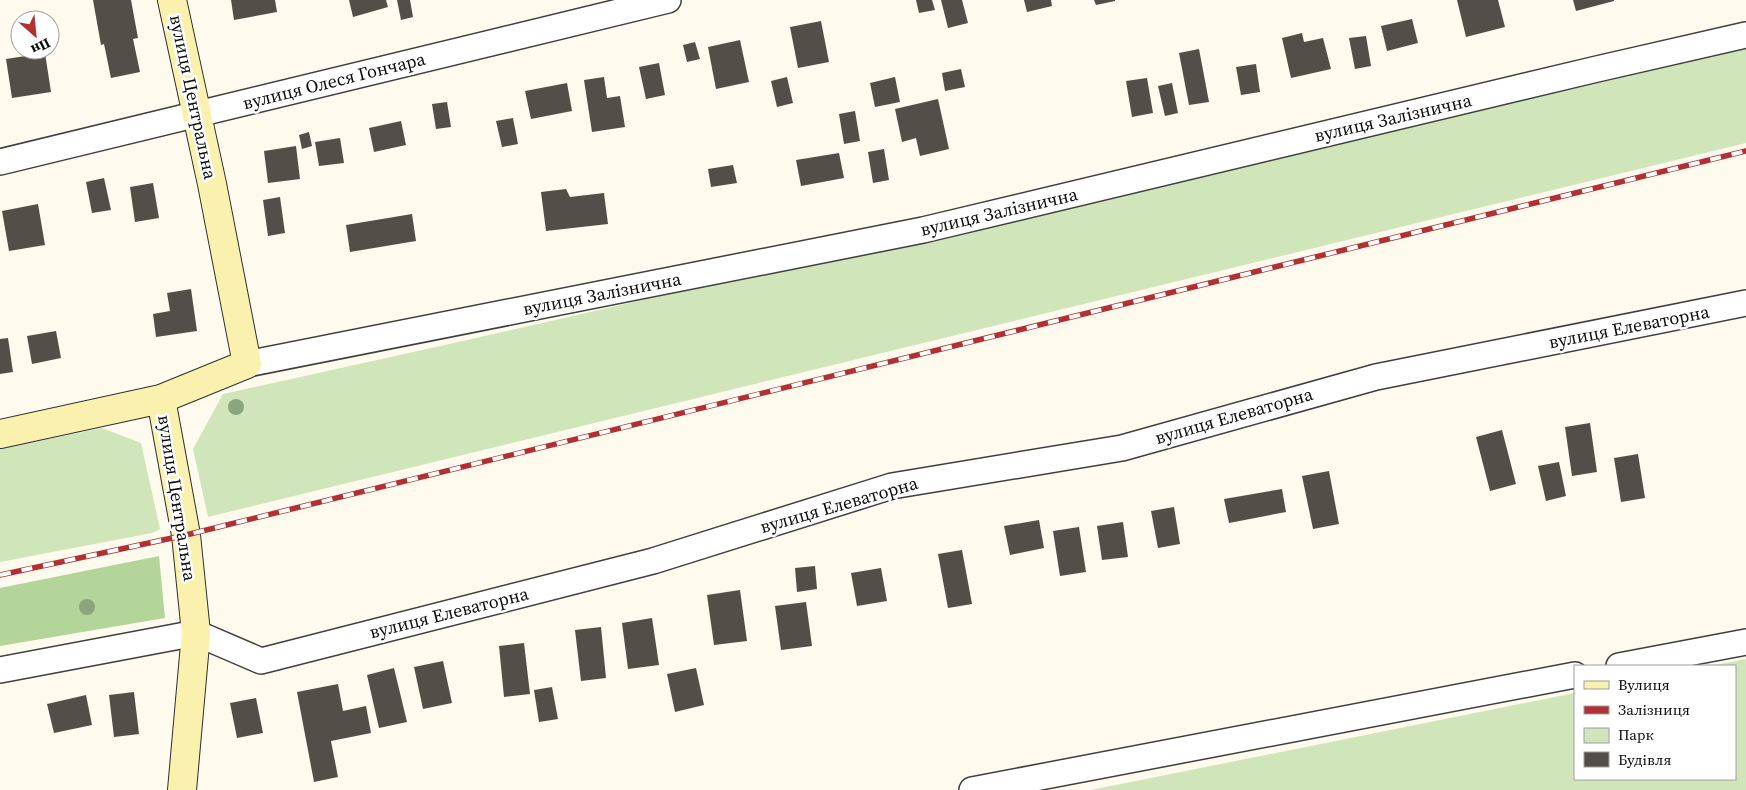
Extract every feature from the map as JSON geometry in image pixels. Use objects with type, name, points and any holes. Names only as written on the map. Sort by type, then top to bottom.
[{"type":"main road","name":"вулиця Центральна","points":[[172,0],[212,184],[246,364],[161,399],[186,535],[196,633],[182,790]]},
{"type":"main road","points":[[0,434],[161,399]]},
{"type":"street","name":"вулиця Олеся Гончара","points":[[0,162],[668,0]]},
{"type":"street","name":"вулиця Залізнична","points":[[246,364],[923,230],[1587,71],[1746,36]]},
{"type":"street","name":"вулиця Елеваторна","points":[[196,633],[261,661],[652,561],[892,486],[1122,448],[1376,377],[1746,304]]},
{"type":"street","points":[[0,670],[196,633]]},
{"type":"street","points":[[1624,665],[1746,642]]},
{"type":"street","points":[[972,790],[1574,675]]},
{"type":"green space","points":[[1746,48],[1746,143],[208,517],[193,449],[223,394]]},
{"type":"green space","points":[[102,428],[141,443],[160,529],[152,533],[0,562],[0,449]]},
{"type":"green space","points":[[159,556],[165,618],[0,646],[0,588]]},
{"type":"green space","points":[[1746,659],[1746,790],[1091,790],[1574,693],[1574,780],[1736,780],[1736,665],[1715,665]]},
{"type":"building","points":[[93,0],[131,0],[138,38],[133,39],[140,72],[111,78],[104,44],[101,45]]},
{"type":"building","points":[[231,0],[275,0],[277,12],[234,20]]},
{"type":"building","points":[[349,0],[386,0],[388,7],[353,17]]},
{"type":"building","points":[[397,0],[410,0],[413,17],[401,20]]},
{"type":"building","points":[[916,0],[932,0],[935,10],[919,13]]},
{"type":"building","points":[[941,0],[962,0],[968,23],[948,28]]},
{"type":"building","points":[[1024,0],[1051,0],[1052,6],[1027,12]]},
{"type":"building","points":[[1094,0],[1115,0],[1115,1],[1096,5]]},
{"type":"building","points":[[1457,0],[1498,0],[1505,27],[1466,37]]},
{"type":"building","points":[[1573,0],[1614,0],[1614,1],[1576,11]]},
{"type":"building","points":[[1412,19],[1418,43],[1387,51],[1381,26]]},
{"type":"building","points":[[821,21],[829,62],[798,68],[790,27]]},
{"type":"building","points":[[1302,33],[1304,42],[1323,38],[1331,69],[1291,78],[1282,38]]},
{"type":"building","points":[[1366,36],[1371,66],[1355,69],[1349,38]]},
{"type":"building","points":[[740,40],[749,82],[716,89],[708,47]]},
{"type":"building","points":[[695,42],[700,59],[687,62],[683,45]]},
{"type":"building","points":[[1199,49],[1209,102],[1189,105],[1179,53]]},
{"type":"building","points":[[6,59],[46,60],[51,92],[12,98]]},
{"type":"building","points":[[659,63],[665,95],[646,99],[639,67]]},
{"type":"building","points":[[1256,64],[1260,92],[1241,95],[1236,67]]},
{"type":"building","points":[[961,69],[965,87],[945,91],[942,73]]},
{"type":"building","points":[[604,77],[607,98],[620,96],[625,127],[592,132],[584,80]]},
{"type":"building","points":[[787,77],[793,103],[777,107],[771,81]]},
{"type":"building","points":[[895,77],[900,102],[875,107],[870,83]]},
{"type":"building","points":[[1147,78],[1153,113],[1132,117],[1126,81]]},
{"type":"building","points":[[567,83],[572,111],[531,119],[525,91]]},
{"type":"building","points":[[1172,83],[1178,113],[1165,116],[1158,86]]},
{"type":"building","points":[[938,99],[949,149],[920,156],[916,138],[902,142],[895,109]]},
{"type":"building","points":[[447,102],[451,127],[436,129],[432,104]]},
{"type":"building","points":[[855,111],[860,141],[844,144],[839,114]]},
{"type":"building","points":[[513,118],[518,144],[502,147],[496,121]]},
{"type":"building","points":[[401,121],[406,145],[374,152],[369,128]]},
{"type":"building","points":[[309,132],[312,146],[302,149],[299,135]]},
{"type":"building","points":[[340,138],[344,163],[319,166],[315,142]]},
{"type":"building","points":[[296,146],[300,179],[268,183],[264,151]]},
{"type":"building","points":[[884,149],[889,180],[873,183],[868,152]]},
{"type":"building","points":[[839,153],[844,178],[801,186],[796,160]]},
{"type":"building","points":[[733,165],[737,183],[711,187],[708,169]]},
{"type":"building","points":[[104,178],[111,210],[92,213],[86,182]]},
{"type":"building","points":[[153,183],[159,218],[135,222],[130,187]]},
{"type":"building","points":[[566,189],[570,197],[604,193],[608,224],[546,231],[541,192]]},
{"type":"building","points":[[280,197],[285,233],[268,236],[263,200]]},
{"type":"building","points":[[38,204],[45,245],[9,251],[2,211]]},
{"type":"building","points":[[412,214],[416,241],[350,252],[346,225]]},
{"type":"building","points":[[191,289],[197,331],[156,337],[153,314],[170,311],[167,293]]},
{"type":"building","points":[[56,331],[61,358],[32,364],[27,336]]},
{"type":"building","points":[[8,338],[13,372],[0,374],[0,339]]},
{"type":"building","points":[[1590,423],[1597,472],[1572,476],[1565,427]]},
{"type":"building","points":[[1502,430],[1516,484],[1490,491],[1476,437]]},
{"type":"building","points":[[1638,454],[1645,498],[1621,502],[1614,458]]},
{"type":"building","points":[[1559,462],[1566,496],[1546,501],[1538,466]]},
{"type":"building","points":[[1329,471],[1339,524],[1313,529],[1302,476]]},
{"type":"building","points":[[1282,489],[1286,512],[1229,523],[1224,499]]},
{"type":"building","points":[[1174,507],[1180,544],[1158,548],[1151,511]]},
{"type":"building","points":[[1039,520],[1044,548],[1010,555],[1004,526]]},
{"type":"building","points":[[1123,522],[1128,557],[1102,560],[1097,526]]},
{"type":"building","points":[[1079,527],[1086,572],[1060,576],[1053,531]]},
{"type":"building","points":[[962,550],[972,604],[948,608],[938,554]]},
{"type":"building","points":[[815,566],[817,589],[797,592],[795,568]]},
{"type":"building","points":[[881,568],[887,601],[857,606],[851,573]]},
{"type":"building","points":[[740,590],[747,641],[714,645],[707,595]]},
{"type":"building","points":[[806,602],[812,646],[781,650],[775,606]]},
{"type":"building","points":[[652,618],[659,665],[628,669],[622,623]]},
{"type":"building","points":[[601,627],[606,678],[581,681],[575,630]]},
{"type":"building","points":[[524,643],[530,694],[504,697],[499,646]]},
{"type":"building","points":[[443,661],[452,703],[423,709],[414,667]]},
{"type":"building","points":[[394,668],[407,722],[379,728],[367,675]]},
{"type":"building","points":[[696,668],[704,705],[675,712],[667,674]]},
{"type":"building","points":[[338,684],[343,711],[366,706],[371,733],[331,741],[338,777],[314,782],[297,692]]},
{"type":"building","points":[[552,687],[558,719],[539,722],[534,690]]},
{"type":"building","points":[[134,692],[139,734],[114,737],[109,695]]},
{"type":"building","points":[[86,695],[92,725],[54,733],[47,704]]},
{"type":"building","points":[[256,698],[263,733],[237,738],[230,703]]},
{"type":"railway","points":[[0,575],[186,535],[1746,151]]}]
